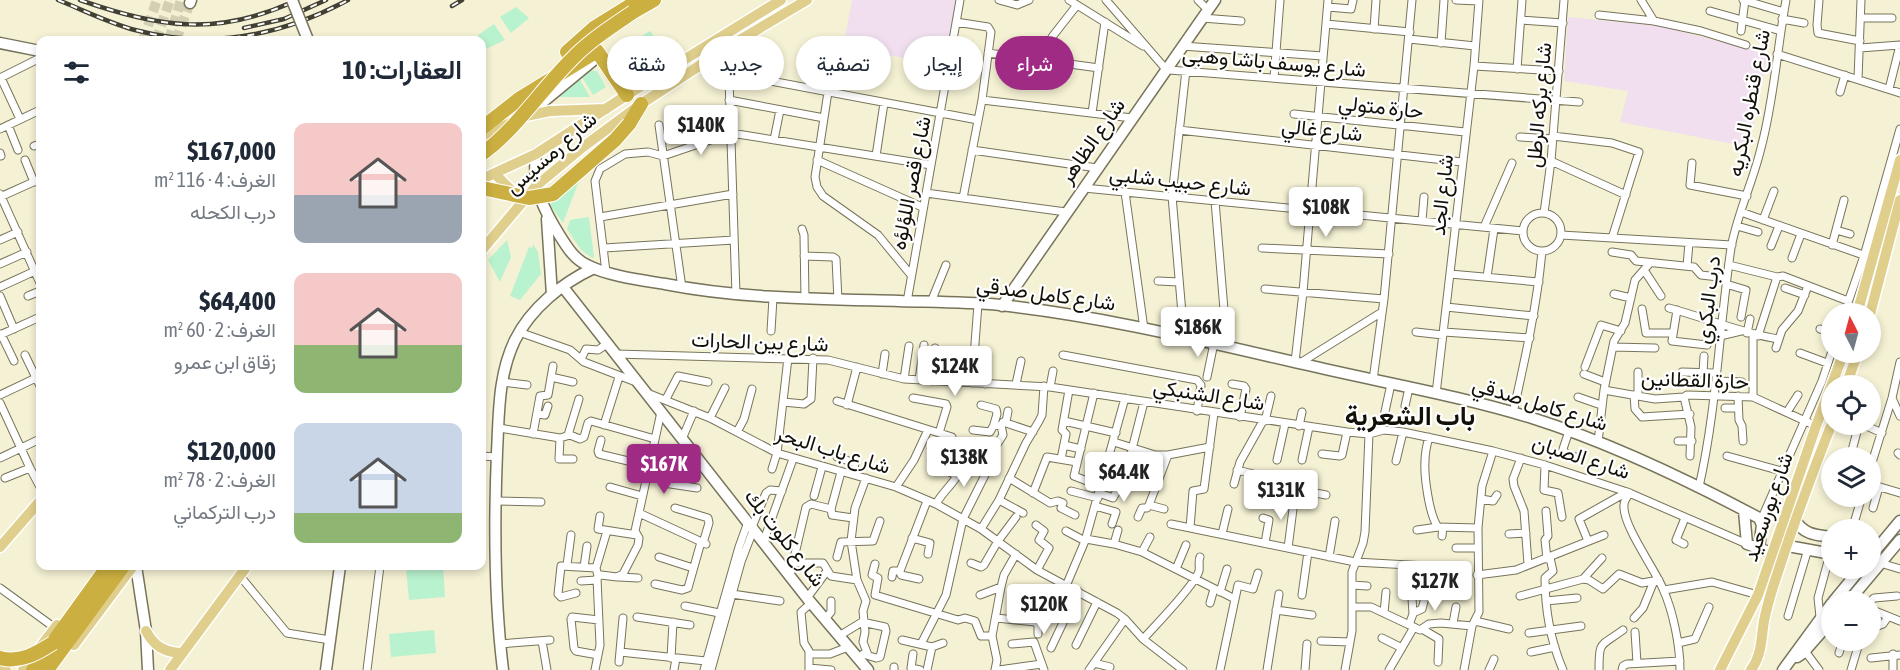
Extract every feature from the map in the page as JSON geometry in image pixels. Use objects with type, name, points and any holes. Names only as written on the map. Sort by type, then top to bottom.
[{"type":"highway","points":[[486,140],[508,120],[567,52],[594,28],[639,0]]},
{"type":"highway","points":[[486,151],[507,134],[571,60],[595,38],[654,0]]},
{"type":"highway","points":[[486,125],[519,99],[597,51],[627,95]]},
{"type":"highway","points":[[486,189],[529,198],[553,194],[615,140],[634,119],[641,104]]},
{"type":"highway","points":[[27,669],[52,643],[105,570]]},
{"type":"highway","points":[[47,670],[120,570]]},
{"type":"highway","points":[[0,658],[16,660],[26,658],[52,643]]},
{"type":"main road","points":[[292,0],[306,36]]},
{"type":"main road","points":[[526,116],[595,59],[596,38],[603,28],[647,0]]},
{"type":"main road","name":"شارع رمسيس","points":[[486,177],[537,154],[627,95],[781,0]]},
{"type":"main road","name":"شارع رمسيس","points":[[746,36],[807,0]]},
{"type":"main road","name":"شارع الظاهر","points":[[1002,306],[1215,0]]},
{"type":"main road","points":[[0,43],[36,50]]},
{"type":"main road","name":"شارع رمسيس","points":[[486,245],[537,186],[583,147],[641,104],[699,66]]},
{"type":"main road","points":[[486,134],[526,116],[561,110],[607,109]]},
{"type":"main road","name":"شارع كامل صدقي","points":[[537,154],[537,186],[547,215],[573,255],[583,263],[606,272],[682,288],[736,295],[1002,306],[1214,343],[1513,413],[1569,431],[1646,461],[1744,511]]},
{"type":"main road","points":[[1859,303],[1869,257],[1900,160]]},
{"type":"main road","points":[[495,174],[516,195],[519,205]]},
{"type":"main road","points":[[1873,303],[1897,221],[1900,200]]},
{"type":"main road","points":[[547,215],[552,295]]},
{"type":"main road","points":[[503,670],[495,562],[495,501],[502,382],[510,351],[519,332],[532,314],[552,295],[578,276],[594,268]]},
{"type":"main road","name":"شارع كلوت بك","points":[[563,287],[809,600],[848,647],[862,656],[868,670]]},
{"type":"main road","name":"شارع بورسعيد","points":[[1720,670],[1758,595],[1840,363]]},
{"type":"main road","name":"شارع بورسعيد","points":[[1751,670],[1761,650],[1764,621],[1772,590],[1828,435]]},
{"type":"main road","points":[[0,547],[36,506]]},
{"type":"main road","points":[[1744,511],[1748,544]]},
{"type":"main road","name":"شارع بورسعيد","points":[[1744,511],[1761,520],[1759,548]]},
{"type":"main road","points":[[1881,546],[1900,520]]},
{"type":"main road","points":[[1796,521],[1809,534],[1821,536]]},
{"type":"main road","name":"شارع الصبان","points":[[1748,544],[1772,553]]},
{"type":"main road","points":[[1788,546],[1821,552]]},
{"type":"main road","points":[[1881,557],[1898,547]]},
{"type":"main road","points":[[0,649],[27,669],[98,570]]},
{"type":"main road","points":[[55,670],[131,570]]},
{"type":"main road","points":[[135,570],[146,631],[148,670]]},
{"type":"main road","points":[[170,670],[244,570]]},
{"type":"main road","points":[[326,670],[339,570]]},
{"type":"main road","points":[[1841,591],[1852,579]]},
{"type":"main road","points":[[1783,670],[1820,617]]},
{"type":"main road","points":[[146,631],[156,645],[172,653],[181,653]]},
{"type":"main road","points":[[1791,659],[1805,651],[1821,633]]},
{"type":"main road","points":[[0,665],[6,670]]},
{"type":"street","name":"شارع قصر اللؤلؤه","points":[[907,302],[960,0]]},
{"type":"street","points":[[999,0],[1017,5],[1029,0]]},
{"type":"street","points":[[1069,0],[1150,50]]},
{"type":"street","name":"شارع يوسف باشا وهبى","points":[[1106,0],[1166,69],[1580,102]]},
{"type":"street","points":[[1198,0],[1205,14],[1241,21]]},
{"type":"street","points":[[1274,78],[1280,0]]},
{"type":"street","points":[[1297,363],[1328,3],[1351,9],[1353,0]]},
{"type":"street","points":[[1374,29],[1376,0]]},
{"type":"street","points":[[1373,380],[1389,254],[1412,0]]},
{"type":"street","points":[[1442,43],[1444,0]]},
{"type":"street","points":[[1456,0],[1479,1]]},
{"type":"street","points":[[1517,69],[1522,0]]},
{"type":"street","name":"شارع بركه الرطل","points":[[1544,213],[1551,161],[1564,0]]},
{"type":"street","points":[[1641,0],[1654,21]]},
{"type":"street","points":[[1741,31],[1744,0],[1804,23]]},
{"type":"street","name":"شارع قنطره البكريه","points":[[1732,245],[1762,146],[1771,101],[1785,0]]},
{"type":"street","points":[[1819,0],[1816,25],[1818,33],[1860,45],[1900,45],[1889,89]]},
{"type":"street","points":[[1858,79],[1861,0]]},
{"type":"street","name":"شارع الجد","points":[[1436,394],[1471,95],[1479,1]]},
{"type":"street","points":[[1053,36],[1077,5]]},
{"type":"street","points":[[1710,11],[1781,31]]},
{"type":"street","points":[[1599,15],[1654,21],[1701,31],[1746,45]]},
{"type":"street","points":[[1861,18],[1892,18]]},
{"type":"street","points":[[1521,20],[1563,23]]},
{"type":"street","points":[[956,22],[988,27],[991,30],[982,100],[963,198]]},
{"type":"street","points":[[1092,113],[1105,22]]},
{"type":"street","points":[[1326,24],[1374,29],[1442,43],[1475,46]]},
{"type":"street","points":[[1182,46],[1323,56]]},
{"type":"street","points":[[988,53],[1098,68]]},
{"type":"street","points":[[1777,54],[1900,93]]},
{"type":"street","points":[[20,119],[0,78],[36,59]]},
{"type":"street","points":[[1474,66],[1558,71]]},
{"type":"street","points":[[1184,337],[1172,196],[1186,70]]},
{"type":"street","points":[[1840,92],[1845,75]]},
{"type":"street","points":[[784,84],[978,120]]},
{"type":"street","points":[[729,90],[736,295]]},
{"type":"street","points":[[828,92],[815,182],[819,192],[878,235],[911,274]]},
{"type":"street","points":[[729,100],[824,118]]},
{"type":"street","points":[[982,100],[1132,118]]},
{"type":"street","points":[[876,156],[884,102]]},
{"type":"street","points":[[774,140],[780,110]]},
{"type":"street","points":[[0,129],[36,112]]},
{"type":"street","name":"حارة متولي","points":[[1294,114],[1465,132]]},
{"type":"street","points":[[8,125],[18,150]]},
{"type":"street","points":[[659,125],[682,288]]},
{"type":"street","points":[[1729,265],[1783,276],[1848,301],[1869,257],[1900,129]]},
{"type":"street","name":"شارع غالي","points":[[1179,130],[1462,162]]},
{"type":"street","points":[[606,272],[595,181],[600,169],[614,159],[632,152],[648,152],[663,156],[731,133],[931,165]]},
{"type":"street","points":[[1520,137],[1553,137],[1612,143],[1637,150],[1640,154],[1612,238]]},
{"type":"street","points":[[972,150],[1097,168]]},
{"type":"street","points":[[25,160],[36,179]]},
{"type":"street","points":[[818,160],[922,207]]},
{"type":"street","points":[[1551,161],[1626,195]]},
{"type":"street","points":[[1484,227],[1512,163]]},
{"type":"street","points":[[1692,163],[1690,185],[1747,196]]},
{"type":"street","points":[[0,287],[35,271],[0,196],[36,181]]},
{"type":"street","name":"شارع حبيب شلبي","points":[[1084,188],[1523,231]]},
{"type":"street","points":[[1763,220],[1774,190]]},
{"type":"street","points":[[1125,192],[1144,329]]},
{"type":"street","points":[[926,193],[1066,212]]},
{"type":"street","points":[[600,217],[733,194]]},
{"type":"street","name":"شارع الجد","points":[[1422,221],[1424,197]]},
{"type":"street","points":[[1832,244],[1844,200]]},
{"type":"street","points":[[1215,201],[1227,346]]},
{"type":"street","points":[[1544,213],[1555,219],[1560,226],[1560,235],[1552,248],[1542,251],[1531,247],[1523,231],[1532,216],[1544,213]]},
{"type":"street","points":[[1741,213],[1869,257]]},
{"type":"street","points":[[1737,226],[1758,232]]},
{"type":"street","points":[[1772,246],[1779,226]]},
{"type":"street","points":[[802,229],[805,299]]},
{"type":"street","points":[[1486,277],[1494,229]]},
{"type":"street","points":[[1836,230],[1850,234]]},
{"type":"street","points":[[0,240],[18,232]]},
{"type":"street","points":[[1792,258],[1801,234]]},
{"type":"street","points":[[1560,235],[1732,245]]},
{"type":"street","points":[[603,248],[734,240]]},
{"type":"street","points":[[1688,266],[1689,243]]},
{"type":"street","name":"درب البكري","points":[[1700,487],[1708,450],[1721,322],[1732,245]]},
{"type":"street","points":[[1262,248],[1389,254]]},
{"type":"street","points":[[1513,413],[1534,316],[1542,251]]},
{"type":"street","points":[[0,264],[27,252]]},
{"type":"street","points":[[1612,252],[1631,255],[1636,261],[1694,267],[1703,276],[1727,281],[1746,290],[1741,317]]},
{"type":"street","points":[[804,256],[836,259],[838,300]]},
{"type":"street","points":[[1598,442],[1601,405],[1615,337],[1621,331],[1635,280],[1650,263]]},
{"type":"street","points":[[930,302],[946,265]]},
{"type":"street","points":[[1644,270],[1661,296]]},
{"type":"street","points":[[1450,274],[1539,282]]},
{"type":"street","points":[[1750,334],[1776,276]]},
{"type":"street","points":[[1158,281],[1179,282]]},
{"type":"street","points":[[1776,348],[1786,324],[1798,311],[1808,286]]},
{"type":"street","points":[[1785,288],[1805,295]]},
{"type":"street","points":[[1264,289],[1384,299]]},
{"type":"street","points":[[28,296],[36,293]]},
{"type":"street","points":[[1614,294],[1631,298]]},
{"type":"street","points":[[0,296],[14,328]]},
{"type":"street","points":[[771,331],[773,298]]},
{"type":"street","points":[[972,383],[978,304]]},
{"type":"street","points":[[1446,307],[1534,316]]},
{"type":"street","points":[[1642,309],[1646,333],[1673,333]]},
{"type":"street","points":[[1707,345],[1672,339],[1673,309],[1721,322],[1750,334],[1778,339]]},
{"type":"street","points":[[1297,363],[1382,312]]},
{"type":"street","points":[[1750,319],[1753,397]]},
{"type":"street","points":[[14,361],[1,335],[36,321]]},
{"type":"street","name":"حارة القطانين","points":[[1621,331],[1601,325],[1584,371],[1605,386],[1636,396],[1655,399],[1684,397],[1687,394],[1753,397],[1816,426]]},
{"type":"street","points":[[519,332],[570,350],[581,359],[619,377],[636,382]]},
{"type":"street","points":[[1416,332],[1530,338]]},
{"type":"street","points":[[1720,336],[1750,334]]},
{"type":"street","points":[[1207,377],[1214,343]]},
{"type":"street","points":[[581,359],[586,349],[598,350],[607,344]]},
{"type":"street","points":[[919,381],[924,345]]},
{"type":"street","points":[[904,379],[909,346]]},
{"type":"street","points":[[1613,346],[1654,348]]},
{"type":"street","points":[[932,381],[935,348]]},
{"type":"street","points":[[1800,353],[1821,361]]},
{"type":"street","points":[[25,354],[36,373]]},
{"type":"street","name":"شارع بين الحارات","points":[[616,354],[813,358],[919,381],[1047,387]]},
{"type":"street","points":[[882,374],[885,354]]},
{"type":"street","points":[[1064,355],[1197,380],[1201,385],[1197,411]]},
{"type":"street","points":[[1703,373],[1704,356]]},
{"type":"street","points":[[772,469],[777,453],[788,358]]},
{"type":"street","points":[[783,402],[804,404],[811,399],[813,358]]},
{"type":"street","points":[[1016,384],[1021,361]]},
{"type":"street","points":[[1877,447],[1900,362]]},
{"type":"street","name":"شارع بورسعيد","points":[[1761,520],[1822,381],[1827,363]]},
{"type":"street","points":[[533,434],[540,396],[548,395],[553,366]]},
{"type":"street","points":[[985,384],[986,366]]},
{"type":"street","points":[[847,405],[857,367]]},
{"type":"street","points":[[981,529],[999,500],[1008,478],[1042,415],[1047,387],[1053,371]]},
{"type":"street","points":[[1638,372],[1635,409],[1642,417],[1690,414]]},
{"type":"street","points":[[1682,372],[1703,373],[1742,382]]},
{"type":"street","points":[[666,399],[678,376],[708,382]]},
{"type":"street","points":[[551,377],[573,382]]},
{"type":"street","points":[[604,425],[619,377]]},
{"type":"street","points":[[0,395],[36,378]]},
{"type":"street","points":[[502,382],[527,385]]},
{"type":"street","points":[[1232,384],[1244,386],[1246,389],[1240,417]]},
{"type":"street","points":[[1381,430],[1391,384]]},
{"type":"street","name":"شارع الشنبكي","points":[[1047,387],[1264,421],[1369,434]]},
{"type":"street","points":[[710,418],[725,388]]},
{"type":"street","points":[[737,432],[744,419],[752,388]]},
{"type":"street","points":[[1405,406],[1408,388]]},
{"type":"street","points":[[1061,459],[1066,433],[1062,431],[1069,390]]},
{"type":"street","name":"شارع باب البحر","points":[[644,392],[710,418],[777,453],[896,487],[936,504],[981,529],[1037,570],[1125,619],[1143,639],[1180,669]]},
{"type":"street","points":[[1094,393],[1075,477],[1102,482]]},
{"type":"street","points":[[1787,412],[1798,395]]},
{"type":"street","points":[[1234,483],[1237,470],[1264,421],[1271,396]]},
{"type":"street","points":[[1738,396],[1743,441]]},
{"type":"street","points":[[1578,397],[1601,405]]},
{"type":"street","points":[[1684,397],[1690,414],[1692,441],[1690,456]]},
{"type":"street","points":[[913,398],[946,404],[939,433]]},
{"type":"street","points":[[1892,398],[1900,416]]},
{"type":"street","points":[[568,435],[579,399]]},
{"type":"street","points":[[1066,586],[1085,540],[1099,496],[1125,399]]},
{"type":"street","points":[[837,401],[952,437]]},
{"type":"street","points":[[1107,465],[1125,469],[1144,402]]},
{"type":"street","points":[[0,403],[36,479]]},
{"type":"street","points":[[981,405],[996,409],[1003,435],[994,450]]},
{"type":"street","points":[[537,414],[546,414],[548,406]]},
{"type":"street","points":[[1725,408],[1738,408]]},
{"type":"street","points":[[682,439],[694,411]]},
{"type":"street","points":[[973,430],[990,432],[1000,424],[1008,411]]},
{"type":"street","points":[[617,577],[625,572],[638,545],[639,541],[635,531],[661,412]]},
{"type":"street","points":[[1299,426],[1302,412]]},
{"type":"street","points":[[1190,528],[1193,491],[1204,490],[1214,413]]},
{"type":"street","points":[[499,428],[560,438],[568,435],[583,438],[589,422],[655,439]]},
{"type":"street","points":[[1064,422],[1116,433]]},
{"type":"street","points":[[1000,424],[1033,432]]},
{"type":"street","points":[[1276,460],[1285,424]]},
{"type":"street","points":[[1302,460],[1309,427]]},
{"type":"street","points":[[896,487],[914,460],[928,430]]},
{"type":"street","name":"شارع الصبان","points":[[1369,434],[1381,430],[1403,432],[1521,458],[1628,493],[1748,544]]},
{"type":"street","points":[[1569,431],[1563,449],[1566,454],[1576,457]]},
{"type":"street","points":[[1322,454],[1342,455],[1347,432]]},
{"type":"street","points":[[1396,461],[1403,432]]},
{"type":"street","points":[[1345,670],[1350,642],[1352,572],[1365,532],[1369,434]]},
{"type":"street","points":[[1429,437],[1425,459],[1426,475],[1433,518],[1440,527],[1442,536]]},
{"type":"street","points":[[560,438],[559,459],[573,459]]},
{"type":"street","points":[[601,440],[599,454],[678,475]]},
{"type":"street","points":[[0,458],[36,441]]},
{"type":"street","points":[[1678,441],[1692,441]]},
{"type":"street","points":[[1114,442],[1155,455],[1168,455],[1210,447]]},
{"type":"street","points":[[1064,445],[1081,449]]},
{"type":"street","points":[[1464,670],[1473,624],[1480,606],[1477,575],[1478,528],[1482,486],[1493,451]]},
{"type":"street","points":[[1138,517],[1142,508],[1147,508],[1149,505],[1168,455]]},
{"type":"street","points":[[486,456],[497,457]]},
{"type":"street","points":[[1727,456],[1781,471]]},
{"type":"street","points":[[651,457],[698,460]]},
{"type":"street","points":[[837,457],[855,463],[852,474]]},
{"type":"street","points":[[936,504],[942,492],[948,490],[957,476],[950,472],[956,457]]},
{"type":"street","points":[[1033,493],[1047,457],[1077,462]]},
{"type":"street","points":[[1521,458],[1513,479],[1523,508],[1528,564]]},
{"type":"street","points":[[764,540],[793,459]]},
{"type":"street","points":[[1545,465],[1544,490],[1558,494],[1562,517]]},
{"type":"street","points":[[814,496],[822,467]]},
{"type":"street","points":[[5,478],[30,468]]},
{"type":"street","points":[[1237,470],[1253,474]]},
{"type":"street","points":[[841,472],[831,508],[832,515],[853,518]]},
{"type":"street","points":[[664,473],[664,483],[697,488]]},
{"type":"street","points":[[921,644],[949,586],[963,519],[985,476]]},
{"type":"street","points":[[839,636],[856,624],[865,622],[887,629],[880,657],[862,656],[865,622],[864,611],[866,601],[857,580],[851,541],[858,496],[866,478]]},
{"type":"street","points":[[1008,478],[1050,503],[1058,501],[1063,503],[1061,508],[1075,515]]},
{"type":"street","points":[[1264,496],[1266,486],[1269,484],[1326,495]]},
{"type":"street","points":[[610,487],[642,496]]},
{"type":"street","points":[[1881,488],[1900,493]]},
{"type":"street","points":[[1071,491],[1113,498],[1118,489]]},
{"type":"street","points":[[1288,548],[1293,509],[1292,489]]},
{"type":"street","points":[[704,670],[723,614],[739,547],[766,493],[770,490],[782,491]]},
{"type":"street","points":[[1588,541],[1579,519],[1628,493]]},
{"type":"street","points":[[1628,493],[1624,502],[1625,513],[1656,580],[1664,590],[1678,643],[1680,670]]},
{"type":"street","points":[[1481,499],[1493,501],[1497,495]]},
{"type":"street","points":[[971,563],[983,566],[998,541],[1020,515],[999,500]]},
{"type":"street","points":[[495,501],[541,502]]},
{"type":"street","points":[[900,571],[927,501]]},
{"type":"street","points":[[790,575],[798,525],[808,505],[831,508]]},
{"type":"street","points":[[1149,505],[1164,509]]},
{"type":"street","points":[[1095,506],[1116,513],[1112,524]]},
{"type":"street","points":[[655,584],[685,590],[688,588],[709,523],[708,518],[675,508]]},
{"type":"street","points":[[1222,534],[1228,509]]},
{"type":"street","points":[[1545,511],[1548,535],[1545,540],[1552,571],[1545,578],[1546,601],[1555,647],[1563,670]]},
{"type":"street","points":[[639,513],[703,543]]},
{"type":"street","points":[[600,516],[598,529],[637,536]]},
{"type":"street","points":[[1263,518],[1269,520],[1265,543]]},
{"type":"street","points":[[1684,544],[1676,540],[1685,518]]},
{"type":"street","points":[[837,557],[841,542],[873,540],[880,521]]},
{"type":"street","points":[[1329,556],[1335,521]]},
{"type":"street","points":[[1171,524],[1355,562],[1445,567]]},
{"type":"street","points":[[1036,525],[1044,531],[1039,540],[1048,548],[1037,570]]},
{"type":"street","points":[[723,614],[732,594],[751,526]]},
{"type":"street","points":[[1418,530],[1440,527],[1478,528]]},
{"type":"street","points":[[1114,543],[1118,530]]},
{"type":"street","points":[[595,670],[599,620],[597,575],[607,531]]},
{"type":"street","points":[[1066,531],[1085,540],[1114,543],[1142,552],[1235,599]]},
{"type":"street","points":[[1509,534],[1526,533]]},
{"type":"street","points":[[567,565],[571,535]]},
{"type":"street","points":[[1477,575],[1512,571],[1604,535]]},
{"type":"street","points":[[1142,552],[1150,537]]},
{"type":"street","points":[[912,538],[930,543],[927,554]]},
{"type":"street","points":[[1176,569],[1186,544]]},
{"type":"street","points":[[584,567],[587,546]]},
{"type":"street","points":[[1456,548],[1477,548]]},
{"type":"street","points":[[1788,616],[1808,549]]},
{"type":"street","points":[[1302,596],[1308,552]]},
{"type":"street","points":[[1012,644],[1034,642],[1043,667],[997,670],[992,636],[1004,575],[1016,554]]},
{"type":"street","points":[[659,557],[693,568]]},
{"type":"street","points":[[1143,639],[1194,579],[1199,571],[1200,557]]},
{"type":"street","points":[[1520,596],[1583,579],[1602,558]]},
{"type":"street","points":[[793,562],[823,563],[831,576],[857,580]]},
{"type":"street","points":[[1881,562],[1900,569]]},
{"type":"street","points":[[875,564],[872,575],[878,578],[875,595],[938,612],[958,620],[965,618],[975,621],[981,636],[992,636]]},
{"type":"street","points":[[576,593],[561,597],[558,594],[560,567],[567,565],[584,567],[597,575]]},
{"type":"street","points":[[1210,603],[1227,569]]},
{"type":"street","points":[[367,670],[380,570]]},
{"type":"street","points":[[824,654],[828,670],[809,669],[809,654],[804,643],[801,612],[827,571]]},
{"type":"street","points":[[892,577],[893,571],[900,571]]},
{"type":"street","points":[[900,571],[902,575],[919,579]]},
{"type":"street","points":[[1583,579],[1588,580],[1595,590],[1604,589],[1621,572],[1638,582],[1656,580]]},
{"type":"street","points":[[1220,670],[1238,585],[1254,588],[1258,573]]},
{"type":"street","points":[[580,581],[597,575],[638,578]]},
{"type":"street","points":[[240,576],[287,633],[330,640]]},
{"type":"street","points":[[1820,617],[1818,598],[1824,579]]},
{"type":"street","points":[[1634,618],[1643,608],[1656,580]]},
{"type":"street","points":[[1664,590],[1712,582],[1758,595]]},
{"type":"street","points":[[1352,585],[1367,586]]},
{"type":"street","points":[[1413,613],[1422,609],[1428,586]]},
{"type":"street","points":[[980,595],[1001,587]]},
{"type":"street","points":[[0,588],[55,628]]},
{"type":"street","points":[[1051,648],[1078,591]]},
{"type":"street","points":[[1384,613],[1386,592]]},
{"type":"street","points":[[732,594],[780,601]]},
{"type":"street","points":[[1267,670],[1279,594]]},
{"type":"street","points":[[1389,670],[1411,626],[1413,598],[1410,596]]},
{"type":"street","points":[[1881,597],[1898,596]]},
{"type":"street","points":[[1546,601],[1577,598]]},
{"type":"street","points":[[825,619],[831,612],[831,601]]},
{"type":"street","points":[[1076,645],[1097,602]]},
{"type":"street","points":[[685,606],[723,614]]},
{"type":"street","points":[[1352,607],[1365,606],[1422,629],[1439,639],[1438,662]]},
{"type":"street","points":[[1453,623],[1456,607]]},
{"type":"street","points":[[1678,643],[1695,639],[1709,607]]},
{"type":"street","points":[[1276,610],[1312,615]]},
{"type":"street","points":[[1881,614],[1900,621]]},
{"type":"street","points":[[637,617],[690,625]]},
{"type":"street","points":[[1881,625],[1888,617]]},
{"type":"street","points":[[598,655],[576,651],[571,618],[599,620]]},
{"type":"street","points":[[619,662],[623,618]]},
{"type":"street","points":[[996,618],[1035,622],[1038,624],[1038,634]]},
{"type":"street","points":[[1091,667],[1125,619]]},
{"type":"street","points":[[673,622],[674,670]]},
{"type":"street","points":[[1422,629],[1429,624],[1453,623],[1509,628]]},
{"type":"street","points":[[1529,633],[1581,626]]},
{"type":"street","points":[[1599,670],[1601,645],[1623,630]]},
{"type":"street","points":[[1635,632],[1637,663]]},
{"type":"street","points":[[1382,638],[1402,648]]},
{"type":"street","points":[[500,644],[546,640],[547,670]]},
{"type":"street","points":[[902,640],[932,647],[943,643]]},
{"type":"street","points":[[711,670],[715,641]]},
{"type":"street","points":[[1321,641],[1350,642]]},
{"type":"street","points":[[1305,670],[1307,644]]},
{"type":"street","points":[[809,654],[830,654],[848,647]]},
{"type":"street","points":[[927,670],[932,647]]},
{"type":"street","points":[[1531,652],[1555,647]]},
{"type":"street","points":[[1805,651],[1819,670]]},
{"type":"street","points":[[1851,670],[1857,651]]},
{"type":"street","points":[[620,652],[706,661]]},
{"type":"street","points":[[913,654],[911,668],[920,670]]},
{"type":"street","points":[[1871,658],[1897,655],[1895,669]]},
{"type":"street","points":[[1489,670],[1494,659]]},
{"type":"street","points":[[1622,670],[1624,664],[1680,661]]},
{"type":"street","points":[[1091,667],[1110,667]]},
{"type":"shaded area","points":[[852,0],[958,0],[952,36],[903,36],[903,58],[891,56],[891,36],[845,36]]},
{"type":"shaded area","points":[[1568,17],[1660,26],[1768,54],[1749,147],[1620,122],[1628,91],[1564,81]]},
{"type":"green space","points":[[516,7],[529,18],[511,33],[500,17]]},
{"type":"green space","points":[[494,24],[505,40],[486,49],[486,36],[478,35]]},
{"type":"green space","points":[[650,31],[653,36],[642,36]]},
{"type":"green space","points":[[591,70],[597,71],[606,87],[593,95],[582,77]]},
{"type":"green space","points":[[579,78],[590,97],[552,97]]},
{"type":"green space","points":[[583,170],[563,223],[550,205]]},
{"type":"green space","points":[[589,217],[594,257],[592,258],[581,250],[567,229],[570,220]]},
{"type":"green space","points":[[507,240],[511,257],[500,282],[488,260]]},
{"type":"green space","points":[[533,244],[538,252],[541,274],[520,300],[510,296],[529,247],[532,248]]},
{"type":"green space","points":[[406,570],[443,570],[445,597],[409,600]]},
{"type":"green space","points":[[434,630],[436,653],[391,657],[389,634]]},
{"type":"tunnel","points":[[144,36],[157,0]]},
{"type":"tunnel","points":[[157,36],[170,0]]},
{"type":"tunnel","points":[[170,36],[181,0]]},
{"type":"tunnel","points":[[178,36],[190,3]]},
{"type":"railway","points":[[58,0],[135,30],[163,36]]},
{"type":"railway","points":[[80,0],[137,17],[189,24],[215,24],[241,20],[297,0]]},
{"type":"railway","points":[[244,28],[284,19],[326,0]]},
{"type":"railway","points":[[244,36],[297,23],[348,0]]},
{"type":"railway","points":[[452,6],[462,0]]},
{"type":"district","name":"باب الشعرية","points":[[1410,416]]}]
